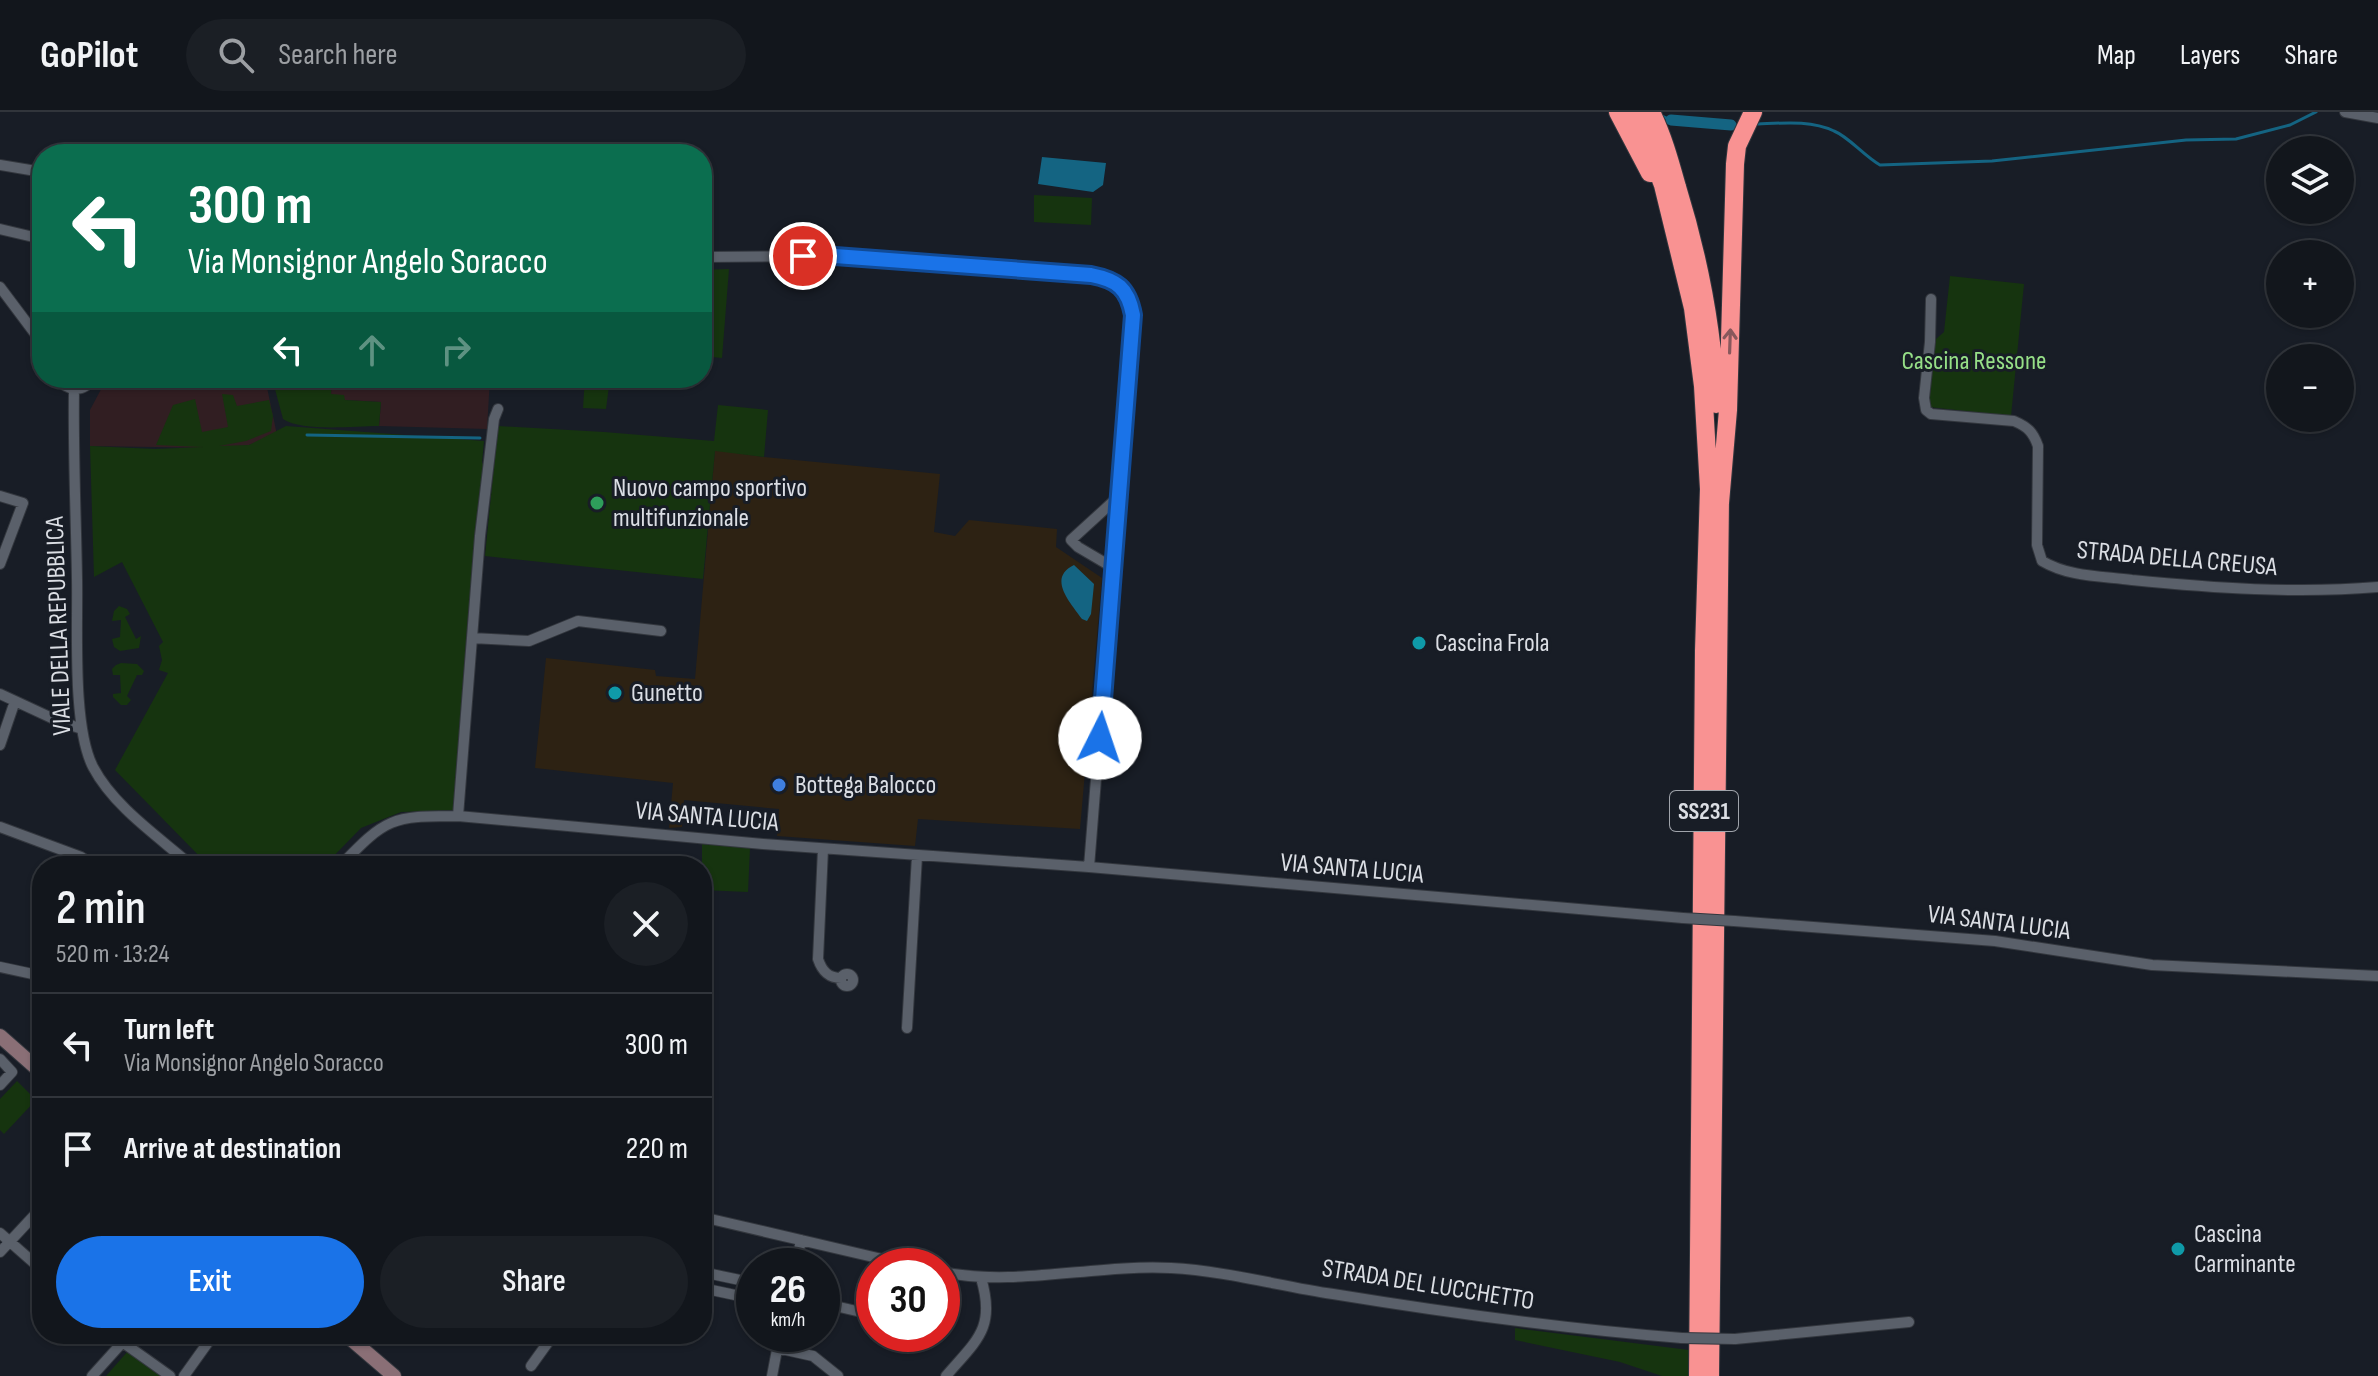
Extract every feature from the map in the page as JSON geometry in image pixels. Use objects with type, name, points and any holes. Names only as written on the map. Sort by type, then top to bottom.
[{"type":"highway","points":[[1618,112],[1649,143]]},
{"type":"highway","name":"SS231","points":[[1635,112],[1697,258],[1715,380],[1720,503],[1710,1376]]},
{"type":"highway","name":"SS231","points":[[1651,112],[1649,143],[1663,185],[1693,308],[1703,386],[1709,489],[1704,665],[1698,1376]]},
{"type":"highway","points":[[1720,503],[1728,410],[1732,198],[1737,146],[1752,114]]},
{"type":"main road","points":[[0,1036],[32,1064]]},
{"type":"main road","points":[[357,1344],[394,1376]]},
{"type":"street","points":[[2345,112],[2378,118]]},
{"type":"street","points":[[0,165],[32,170]]},
{"type":"street","points":[[0,229],[32,237]]},
{"type":"street","points":[[712,257],[835,256],[1091,275],[1119,284],[1130,301],[1133,315],[1089,867]]},
{"type":"street","points":[[0,278],[30,328]]},
{"type":"street","points":[[0,287],[32,330]]},
{"type":"street","name":"STRADA DELLA CREUSA","points":[[1931,299],[1924,398],[1926,410],[1931,414],[2014,421],[2025,425],[2033,433],[2038,446],[2037,545],[2042,561],[2058,570],[2077,574],[2189,586],[2298,590],[2378,587]]},
{"type":"street","points":[[69,388],[83,388]]},
{"type":"street","name":"VIALE DELLA REPUBBLICA","points":[[74,390],[82,729],[86,751],[99,778],[121,803],[181,856]]},
{"type":"street","points":[[458,816],[476,587],[488,466],[498,409]]},
{"type":"street","points":[[0,496],[23,503],[0,564]]},
{"type":"street","points":[[1112,567],[1071,540],[1117,498]]},
{"type":"street","points":[[472,638],[529,641],[578,621],[661,631]]},
{"type":"street","points":[[0,694],[82,729]]},
{"type":"street","points":[[0,745],[15,701]]},
{"type":"street","name":"VIA SANTA LUCIA","points":[[350,856],[372,833],[391,822],[426,816],[458,816],[823,849],[1089,867],[1683,918],[1995,941],[2152,965],[2378,976]]},
{"type":"street","points":[[0,827],[78,856]]},
{"type":"street","points":[[823,849],[818,959],[825,973],[841,978]]},
{"type":"street","points":[[907,1028],[917,856]]},
{"type":"street","points":[[0,967],[32,974]]},
{"type":"street","points":[[0,1059],[12,1072],[0,1085]]},
{"type":"street","points":[[0,1252],[32,1218]]},
{"type":"street","points":[[712,1219],[856,1253]]},
{"type":"street","points":[[0,1233],[32,1261]]},
{"type":"street","points":[[799,1248],[801,1240]]},
{"type":"street","name":"STRADA DEL LUCCHETTO","points":[[960,1275],[981,1278],[1104,1268],[1171,1268],[1243,1276],[1327,1293],[1493,1319],[1682,1338],[1735,1339],[1909,1322]]},
{"type":"street","points":[[712,1274],[736,1279]]},
{"type":"street","points":[[946,1376],[987,1319],[987,1299],[981,1278]]},
{"type":"street","points":[[712,1290],[736,1295]]},
{"type":"street","points":[[92,1376],[121,1344]]},
{"type":"street","points":[[133,1344],[170,1376]]},
{"type":"street","points":[[184,1376],[207,1344]]},
{"type":"street","points":[[531,1366],[547,1344]]},
{"type":"street","points":[[772,1376],[776,1352]]},
{"type":"street","points":[[795,1352],[813,1356],[838,1376]]},
{"type":"shaded area","points":[[102,388],[267,388],[277,435],[249,445],[218,448],[90,446],[90,410]]},
{"type":"shaded area","points":[[331,388],[489,388],[487,429],[379,426],[381,402],[344,400],[331,394]]},
{"type":"shaded area","points":[[715,450],[940,474],[934,532],[955,536],[969,520],[1057,529],[1056,547],[1102,578],[1080,829],[918,819],[915,846],[777,836],[779,809],[684,800],[682,827],[669,828],[673,783],[535,768],[546,658],[655,670],[656,676],[695,679]]},
{"type":"green space","points":[[1034,195],[1092,198],[1091,225],[1034,222]]},
{"type":"green space","points":[[729,269],[722,358],[712,357],[712,270]]},
{"type":"green space","name":"Cascina Ressone","points":[[1950,276],[2024,284],[2011,416],[1929,407],[1934,344],[1944,332]]},
{"type":"green space","points":[[275,388],[331,388],[331,394],[344,395],[345,400],[381,402],[379,426],[315,427],[283,419]]},
{"type":"green space","points":[[584,388],[609,388],[606,409],[583,408]]},
{"type":"green space","points":[[222,394],[233,395],[237,406],[269,400],[273,416],[271,431],[246,441],[219,446],[249,445],[286,426],[484,441],[482,463],[485,464],[468,617],[453,810],[401,812],[361,828],[334,856],[199,856],[115,770],[168,673],[159,670],[162,660],[159,646],[163,642],[122,562],[94,577],[90,446],[155,449],[203,447],[156,445],[173,405],[195,399],[202,432],[228,427]]},
{"type":"green space","name":"Nuovo campo sportivo multifunzionale","points":[[718,405],[768,410],[764,457],[715,451],[703,579],[485,556],[498,426],[714,441]]},
{"type":"green space","points":[[119,606],[130,614],[125,617],[136,639],[141,636],[139,648],[120,651],[114,647],[112,639],[120,637],[121,620],[112,621],[114,611]]},
{"type":"green space","points":[[121,663],[137,664],[144,671],[142,675],[137,675],[127,696],[131,700],[127,705],[121,705],[113,697],[113,694],[121,693],[120,675],[113,675],[112,669]]},
{"type":"green space","points":[[702,844],[750,848],[748,892],[712,890],[712,856],[702,856]]},
{"type":"green space","points":[[17,1081],[32,1096],[32,1104],[4,1134],[0,1130],[0,1099]]},
{"type":"green space","points":[[1515,1328],[1689,1350],[1689,1376],[1662,1376],[1620,1362],[1515,1340]]},
{"type":"green space","points":[[128,1351],[164,1376],[106,1376]]},
{"type":"water","points":[[1042,157],[1106,163],[1103,185],[1093,192],[1038,184]]},
{"type":"water","points":[[1074,565],[1094,584],[1091,614],[1087,621],[1082,619],[1063,590],[1062,577]]},
{"type":"waterway","points":[[1758,124],[1797,123],[1825,128],[1840,134],[1880,165],[1992,161],[2186,140],[2236,139],[2290,125],[2316,112]]},
{"type":"waterway","points":[[1662,116],[1671,120]]},
{"type":"waterway","points":[[1671,120],[1731,125]]},
{"type":"waterway","points":[[307,435],[480,438]]},
{"type":"place","name":"Nuovo campo sportivo multifunzionale","points":[[597,503]]},
{"type":"place","name":"Cascina Frola","points":[[1419,643]]},
{"type":"place","name":"Gunetto","points":[[615,693]]},
{"type":"place","name":"Bottega Balocco","points":[[779,785]]},
{"type":"place","name":"Cascina Carminante","points":[[2178,1249]]},
{"type":"route","points":[[803,256],[1091,275],[1110,279],[1124,289],[1133,315],[1100,738]]}]
